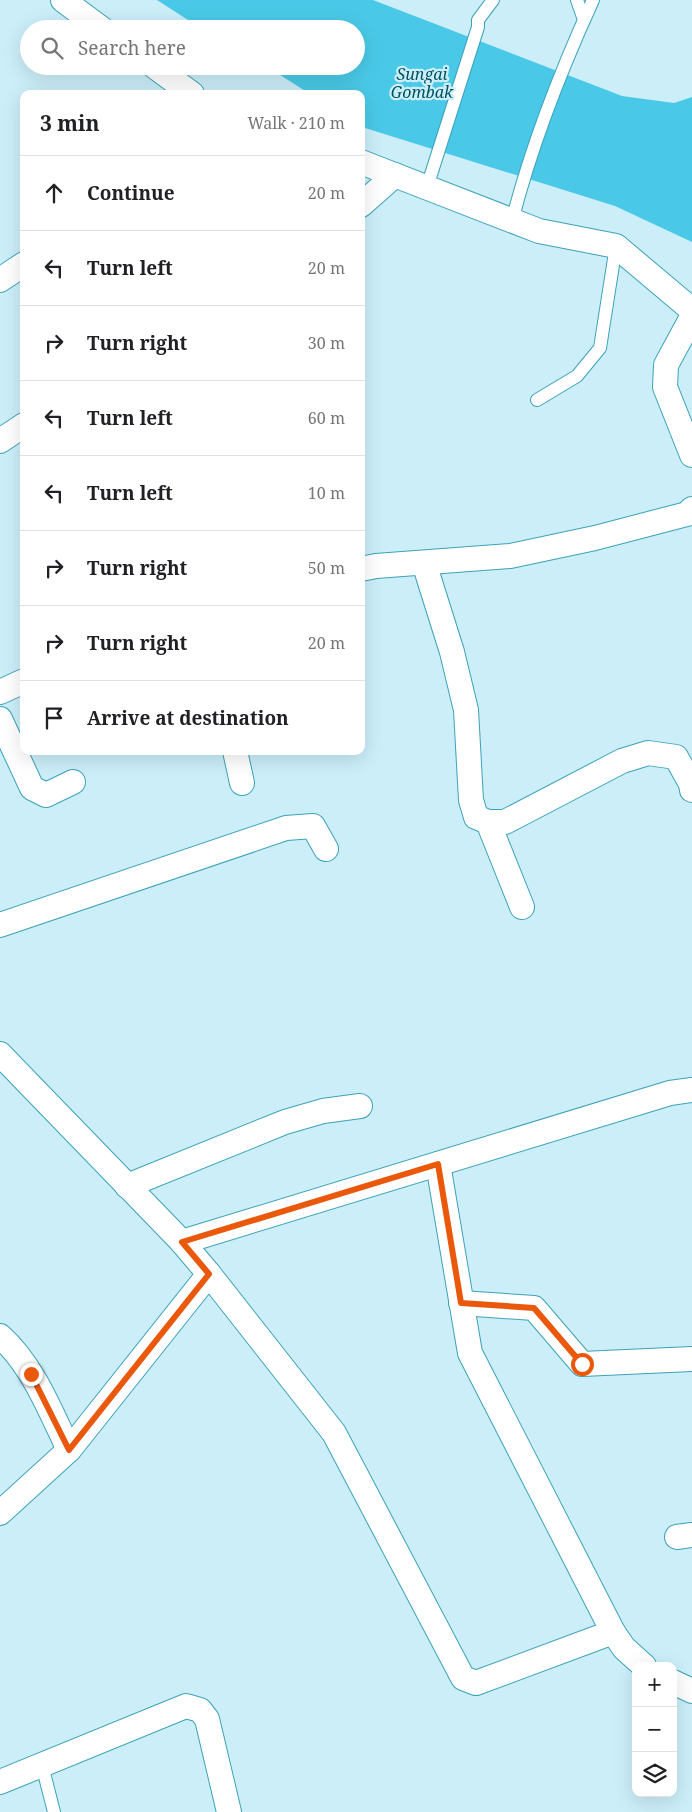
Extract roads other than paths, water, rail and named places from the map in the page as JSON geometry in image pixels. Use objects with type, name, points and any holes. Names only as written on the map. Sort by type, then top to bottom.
[{"type":"street","points":[[63,0],[90,20]]},
{"type":"street","points":[[166,75],[187,90]]},
{"type":"street","points":[[365,164],[395,175],[430,177],[512,221],[539,231],[616,246],[692,310]]},
{"type":"street","points":[[365,201],[395,175]]},
{"type":"street","points":[[0,280],[20,267]]},
{"type":"street","points":[[692,316],[666,365],[665,388],[692,455]]},
{"type":"street","points":[[0,441],[20,428]]},
{"type":"street","points":[[365,569],[510,556],[623,531],[687,514],[692,509]]},
{"type":"street","points":[[424,563],[452,652],[466,710],[471,800],[476,817],[488,822],[505,822],[622,761],[648,752],[676,757],[691,784],[692,790]]},
{"type":"street","points":[[0,692],[20,683]]},
{"type":"street","points":[[0,719],[32,788],[46,795],[73,782]]},
{"type":"street","points":[[236,755],[242,782]]},
{"type":"street","points":[[488,822],[522,906]]},
{"type":"street","points":[[0,925],[286,828],[313,826],[326,849]]},
{"type":"street","points":[[0,1054],[182,1242],[334,1433],[463,1678],[476,1683],[613,1632]]},
{"type":"street","points":[[182,1242],[681,1092],[692,1080]]},
{"type":"street","points":[[127,1186],[285,1122],[323,1111],[360,1106]]},
{"type":"street","points":[[438,1164],[470,1353],[613,1632],[624,1648],[640,1662]]},
{"type":"street","points":[[0,1513],[69,1450],[209,1274]]},
{"type":"street","points":[[461,1303],[534,1308],[582,1364],[692,1359]]},
{"type":"street","points":[[0,1336],[31,1374],[69,1450]]},
{"type":"street","points":[[677,1684],[692,1691]]},
{"type":"street","points":[[0,1782],[186,1706],[200,1710],[207,1719],[228,1812]]},
{"type":"lane","points":[[430,177],[478,27],[478,20],[493,0]]},
{"type":"lane","points":[[577,0],[584,20]]},
{"type":"lane","points":[[512,221],[520,189],[571,47],[593,0]]},
{"type":"lane","points":[[537,400],[577,376],[600,348],[616,246]]},
{"type":"lane","points":[[42,1765],[54,1812]]},
{"type":"water","name":"Sungai Gombak","points":[[157,0],[373,0],[622,96],[674,103],[692,97],[692,242],[615,206],[365,128],[365,90],[304,90],[280,75],[365,75],[365,20],[188,20]]}]
